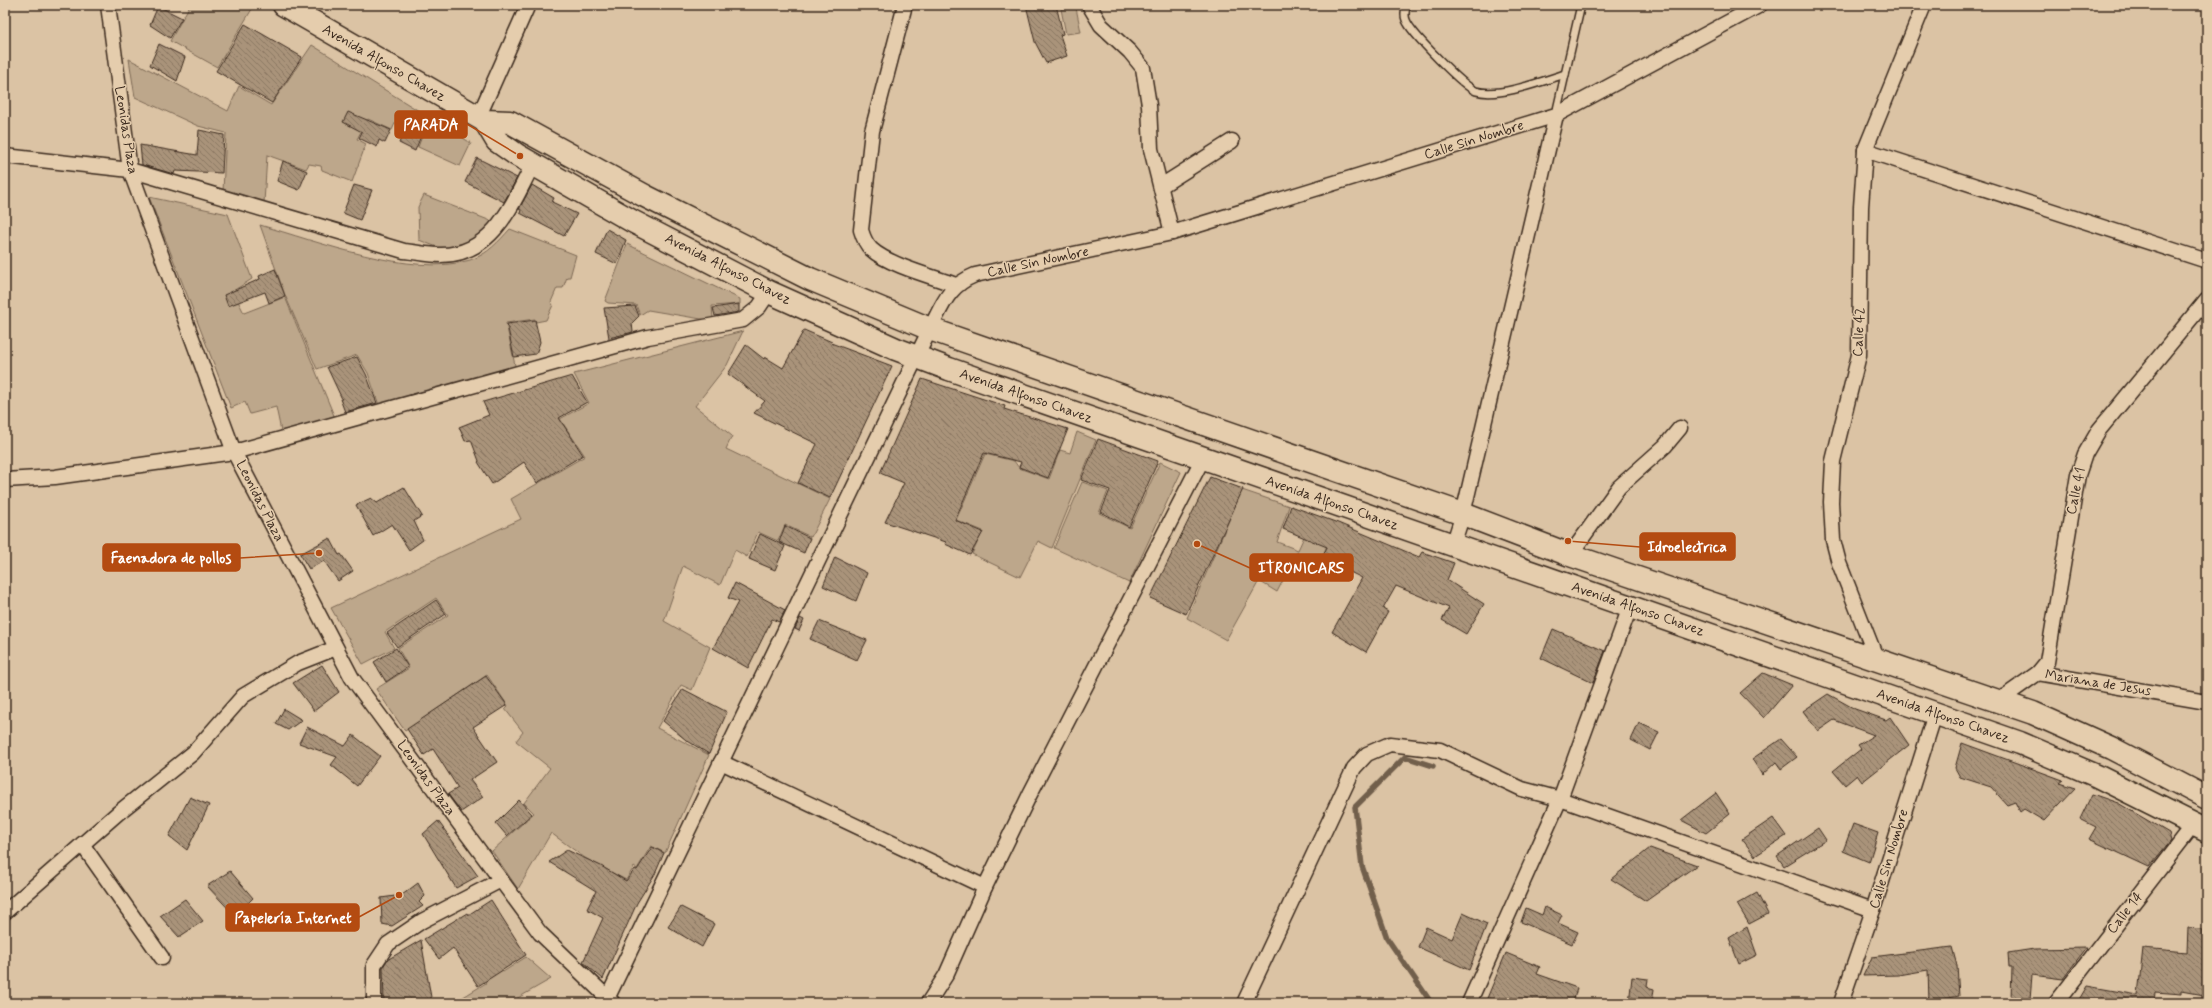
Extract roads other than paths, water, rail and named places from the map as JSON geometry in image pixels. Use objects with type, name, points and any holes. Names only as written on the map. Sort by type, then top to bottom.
[{"type":"main road","name":"Avenida Alfonso Chavez","points":[[284,5],[482,120],[497,141],[533,164],[632,220],[769,292],[917,358],[2026,746],[2097,776],[2201,827]]},
{"type":"main road","name":"Avenida Alfonso Chavez","points":[[482,120],[510,122],[645,196],[810,279],[930,329],[1463,514],[1570,555],[1997,702],[2033,713],[2105,745],[2207,798]]},
{"type":"street","name":"Leonidas Plaza","points":[[108,5],[130,170],[234,452],[352,678],[540,933],[609,1001]]},
{"type":"street","points":[[482,120],[528,5]]},
{"type":"street","points":[[905,5],[872,131],[861,230],[866,242],[878,254],[915,271],[956,284]]},
{"type":"street","points":[[1089,5],[1101,25],[1130,52],[1143,68],[1149,105],[1151,149],[1172,233]]},
{"type":"street","name":"Calle Sin Nombre","points":[[609,1001],[721,762],[930,329],[948,293],[956,284],[975,275],[1172,233],[1556,115],[1760,5]]},
{"type":"street","name":"Calle 42","points":[[1877,660],[1833,540],[1831,502],[1833,461],[1860,355],[1861,207],[1865,150],[1924,5]]},
{"type":"street","points":[[1453,545],[1463,514],[1556,115]]},
{"type":"street","points":[[1161,186],[1232,141]]},
{"type":"street","points":[[1865,150],[2207,261]]},
{"type":"street","points":[[5,156],[130,170],[404,251],[442,255],[468,250],[483,242],[506,216],[533,164]]},
{"type":"street","points":[[5,480],[55,476],[234,452],[648,337],[743,320],[759,307],[769,292]]},
{"type":"street","name":"Calle 41","points":[[2038,674],[2047,662],[2078,475],[2085,454],[2099,430],[2207,299]]},
{"type":"street","points":[[1570,555],[1619,487],[1665,446],[1680,428]]},
{"type":"street","points":[[928,1003],[946,975],[985,886],[1030,794],[1203,458]]},
{"type":"street","points":[[1469,1003],[1560,799],[1630,607]]},
{"type":"street","points":[[5,912],[82,844],[193,753],[243,696],[298,663],[336,648]]},
{"type":"street","name":"Mariana de Jesus","points":[[1997,702],[2038,674],[2207,702]]},
{"type":"street","name":"Calle Sin Nombre","points":[[1841,1003],[1873,910],[1935,714]]},
{"type":"street","points":[[1244,1003],[1354,768],[1367,754],[1390,744],[1440,750],[1522,789],[1560,799],[1873,910]]},
{"type":"street","points":[[721,762],[985,886]]},
{"type":"street","name":"Calle 14","points":[[2056,1003],[2201,827]]},
{"type":"street","points":[[82,844],[162,958]]},
{"type":"street","points":[[374,1003],[374,965],[388,944],[422,921],[501,880]]},
{"type":"lane","points":[[1407,5],[1405,12],[1406,20],[1414,33],[1441,61],[1476,91],[1488,92],[1524,88],[1565,74]]},
{"type":"lane","points":[[1556,115],[1581,5]]},
{"type":"waterway","points":[[1433,766],[1405,757],[1355,807],[1362,866],[1387,938],[1430,1001],[1439,1003]]},
{"type":"place","name":"PARADA","points":[[520,156]]},
{"type":"place","name":"Idroelectrica","points":[[1568,541]]},
{"type":"place","name":"ITRONICARS","points":[[1197,544]]},
{"type":"place","name":"Faenadora de pollos","points":[[319,553]]},
{"type":"place","name":"Papelería Internet","points":[[399,895]]}]
